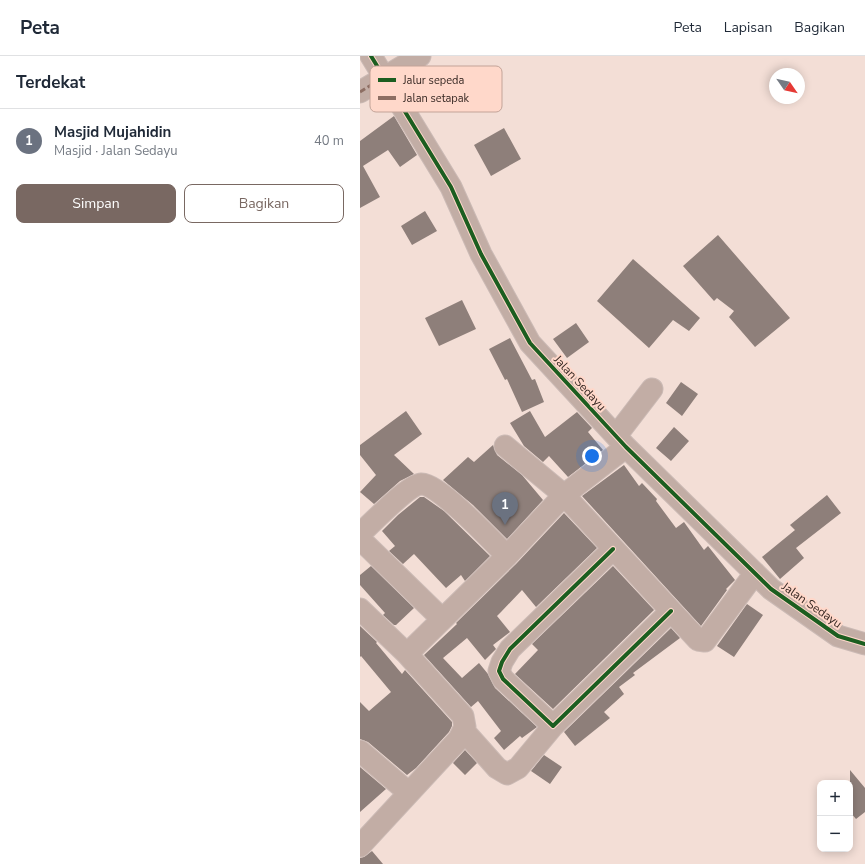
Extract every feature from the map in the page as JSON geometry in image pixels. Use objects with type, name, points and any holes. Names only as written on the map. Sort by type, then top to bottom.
[{"type":"street","name":"Jalan Sedayu","points":[[371,56],[377,66]]},
{"type":"street","points":[[403,66],[420,56]]},
{"type":"street","points":[[360,92],[370,86]]},
{"type":"street","name":"Jalan Sedayu","points":[[405,112],[451,187],[481,254],[530,343],[621,441],[771,589],[838,636],[865,644]]},
{"type":"street","points":[[407,654],[441,618],[507,556],[564,494],[621,441],[652,389]]},
{"type":"street","points":[[505,446],[564,494],[698,640],[705,642],[755,573]]},
{"type":"street","points":[[360,534],[406,491],[420,484],[424,484],[443,495],[507,556]]},
{"type":"street","points":[[360,539],[441,618]]},
{"type":"street","points":[[552,726],[503,679],[499,671],[502,662],[510,649],[613,549]]},
{"type":"street","points":[[360,609],[407,654],[463,716],[465,723],[464,731],[360,846]]},
{"type":"street","points":[[464,731],[497,768],[507,774],[518,768],[552,726],[671,611]]},
{"type":"street","points":[[360,750],[409,793]]},
{"type":"building","points":[[394,116],[417,155],[400,167],[388,150],[363,166],[380,197],[360,208],[360,141]]},
{"type":"building","points":[[504,128],[521,159],[491,176],[474,145]]},
{"type":"building","points":[[425,211],[437,231],[412,245],[401,226]]},
{"type":"building","points":[[718,235],[790,318],[755,347],[729,317],[734,311],[717,298],[714,301],[683,266]]},
{"type":"building","points":[[633,259],[700,318],[689,331],[673,320],[649,348],[597,301]]},
{"type":"building","points":[[462,300],[476,329],[439,346],[425,318]]},
{"type":"building","points":[[576,323],[589,342],[567,358],[553,339]]},
{"type":"building","points":[[510,338],[532,380],[535,379],[544,402],[522,412],[507,379],[505,380],[489,349]]},
{"type":"building","points":[[681,382],[698,394],[682,416],[666,403]]},
{"type":"building","points":[[406,411],[422,434],[394,455],[414,474],[400,481],[374,504],[360,492],[376,475],[360,455],[360,445]]},
{"type":"building","points":[[530,411],[545,437],[577,412],[592,428],[588,432],[603,450],[568,477],[549,456],[543,462],[524,446],[510,423]]},
{"type":"building","points":[[674,427],[689,441],[671,461],[656,448]]},
{"type":"building","points":[[493,445],[497,455],[522,475],[543,500],[507,539],[473,505],[443,480],[468,457],[474,462]]},
{"type":"building","points":[[624,465],[639,486],[642,483],[657,499],[656,501],[676,528],[684,522],[704,550],[708,546],[735,580],[726,589],[727,590],[701,626],[582,496]]},
{"type":"building","points":[[827,495],[841,513],[796,548],[804,558],[780,579],[762,557],[795,530],[790,525]]},
{"type":"building","points":[[420,497],[424,497],[444,511],[490,556],[465,581],[461,575],[446,588],[414,554],[403,564],[389,551],[395,546],[382,531],[398,515]]},
{"type":"building","points":[[564,513],[597,548],[536,607],[522,590],[497,616],[510,632],[493,645],[496,649],[485,660],[467,638],[443,658],[462,678],[479,663],[488,674],[495,688],[537,727],[522,738],[520,736],[504,750],[494,738],[501,731],[478,701],[471,707],[424,655],[457,624],[456,623],[516,564]]},
{"type":"building","points":[[371,566],[414,608],[396,625],[394,625],[383,615],[385,613],[360,585],[360,575]]},
{"type":"building","points":[[613,566],[654,610],[553,709],[515,674],[538,650],[532,644]]},
{"type":"building","points":[[747,604],[763,615],[734,657],[717,646]]},
{"type":"building","points":[[360,626],[377,642],[376,643],[402,674],[405,670],[452,722],[449,732],[416,768],[407,775],[368,742],[360,739],[360,702],[369,711],[391,692],[361,656],[360,657]]},
{"type":"building","points":[[671,628],[680,638],[633,673],[635,675],[619,687],[624,694],[604,712],[610,718],[575,746],[564,732]]},
{"type":"building","points":[[465,750],[477,763],[465,775],[453,763]]},
{"type":"building","points":[[544,755],[562,767],[550,784],[531,771]]},
{"type":"building","points":[[360,767],[386,789],[360,812]]},
{"type":"building","points":[[850,770],[865,788],[865,812],[856,819],[853,816],[853,780],[850,780]]},
{"type":"building","points":[[372,851],[383,864],[360,864],[360,858]]},
{"type":"marked path","points":[[360,92],[370,86]]},
{"type":"cycle path","points":[[371,56],[377,66]]},
{"type":"cycle path","points":[[405,112],[451,187],[481,254],[530,343],[626,447],[771,589],[838,636],[865,644]]},
{"type":"cycle path","points":[[613,549],[510,649],[502,662],[499,671],[503,679],[553,726],[671,611]]},
{"type":"place","name":"Masjid Mujahidin","points":[[505,525]]}]
